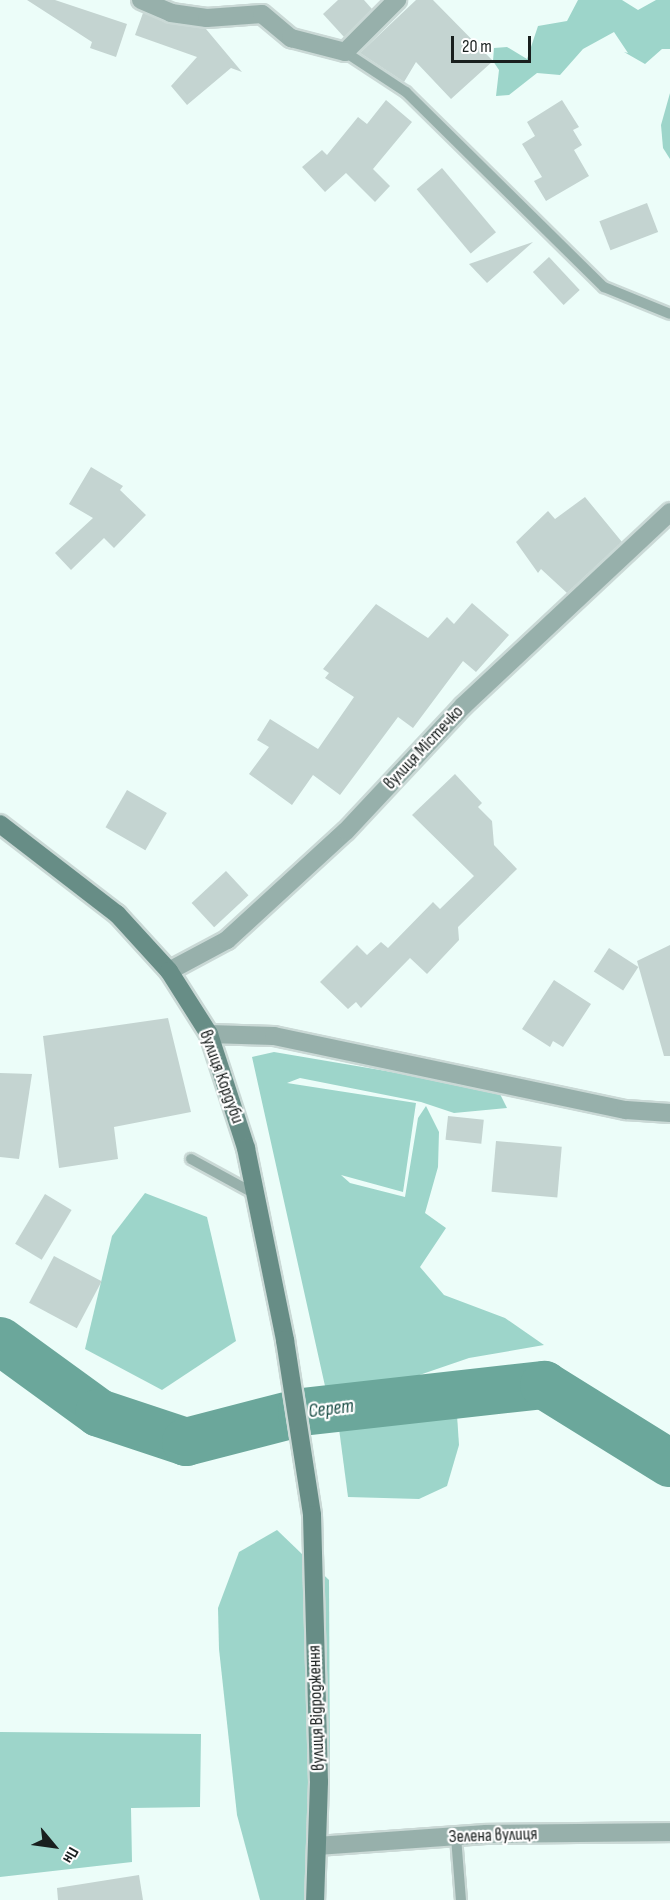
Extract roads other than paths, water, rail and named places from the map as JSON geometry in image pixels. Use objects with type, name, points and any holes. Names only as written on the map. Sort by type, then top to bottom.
[{"type":"street","points":[[141,0],[171,13],[207,18],[262,14],[291,38],[345,52],[397,0]]},
{"type":"street","name":"вулиця Містечко","points":[[169,971],[227,940],[346,831],[463,706],[670,512]]},
{"type":"street","name":"вулиця Кордуби","points":[[0,824],[117,914],[169,971],[209,1034],[256,1194],[285,1340]]},
{"type":"street","points":[[209,1034],[273,1036],[626,1110],[670,1113]]},
{"type":"street","name":"вулиця Відродження","points":[[285,1340],[312,1515],[317,1846],[315,1900]]},
{"type":"street","name":"Зелена вулиця","points":[[317,1846],[456,1837],[670,1832]]},
{"type":"lane","points":[[345,52],[406,92],[604,287],[670,314]]},
{"type":"lane","points":[[191,1159],[256,1194]]},
{"type":"lane","points":[[456,1837],[461,1900]]},
{"type":"waterway","name":"Серет","points":[[0,1341],[99,1413],[186,1442],[302,1412],[544,1385],[670,1463]]}]
